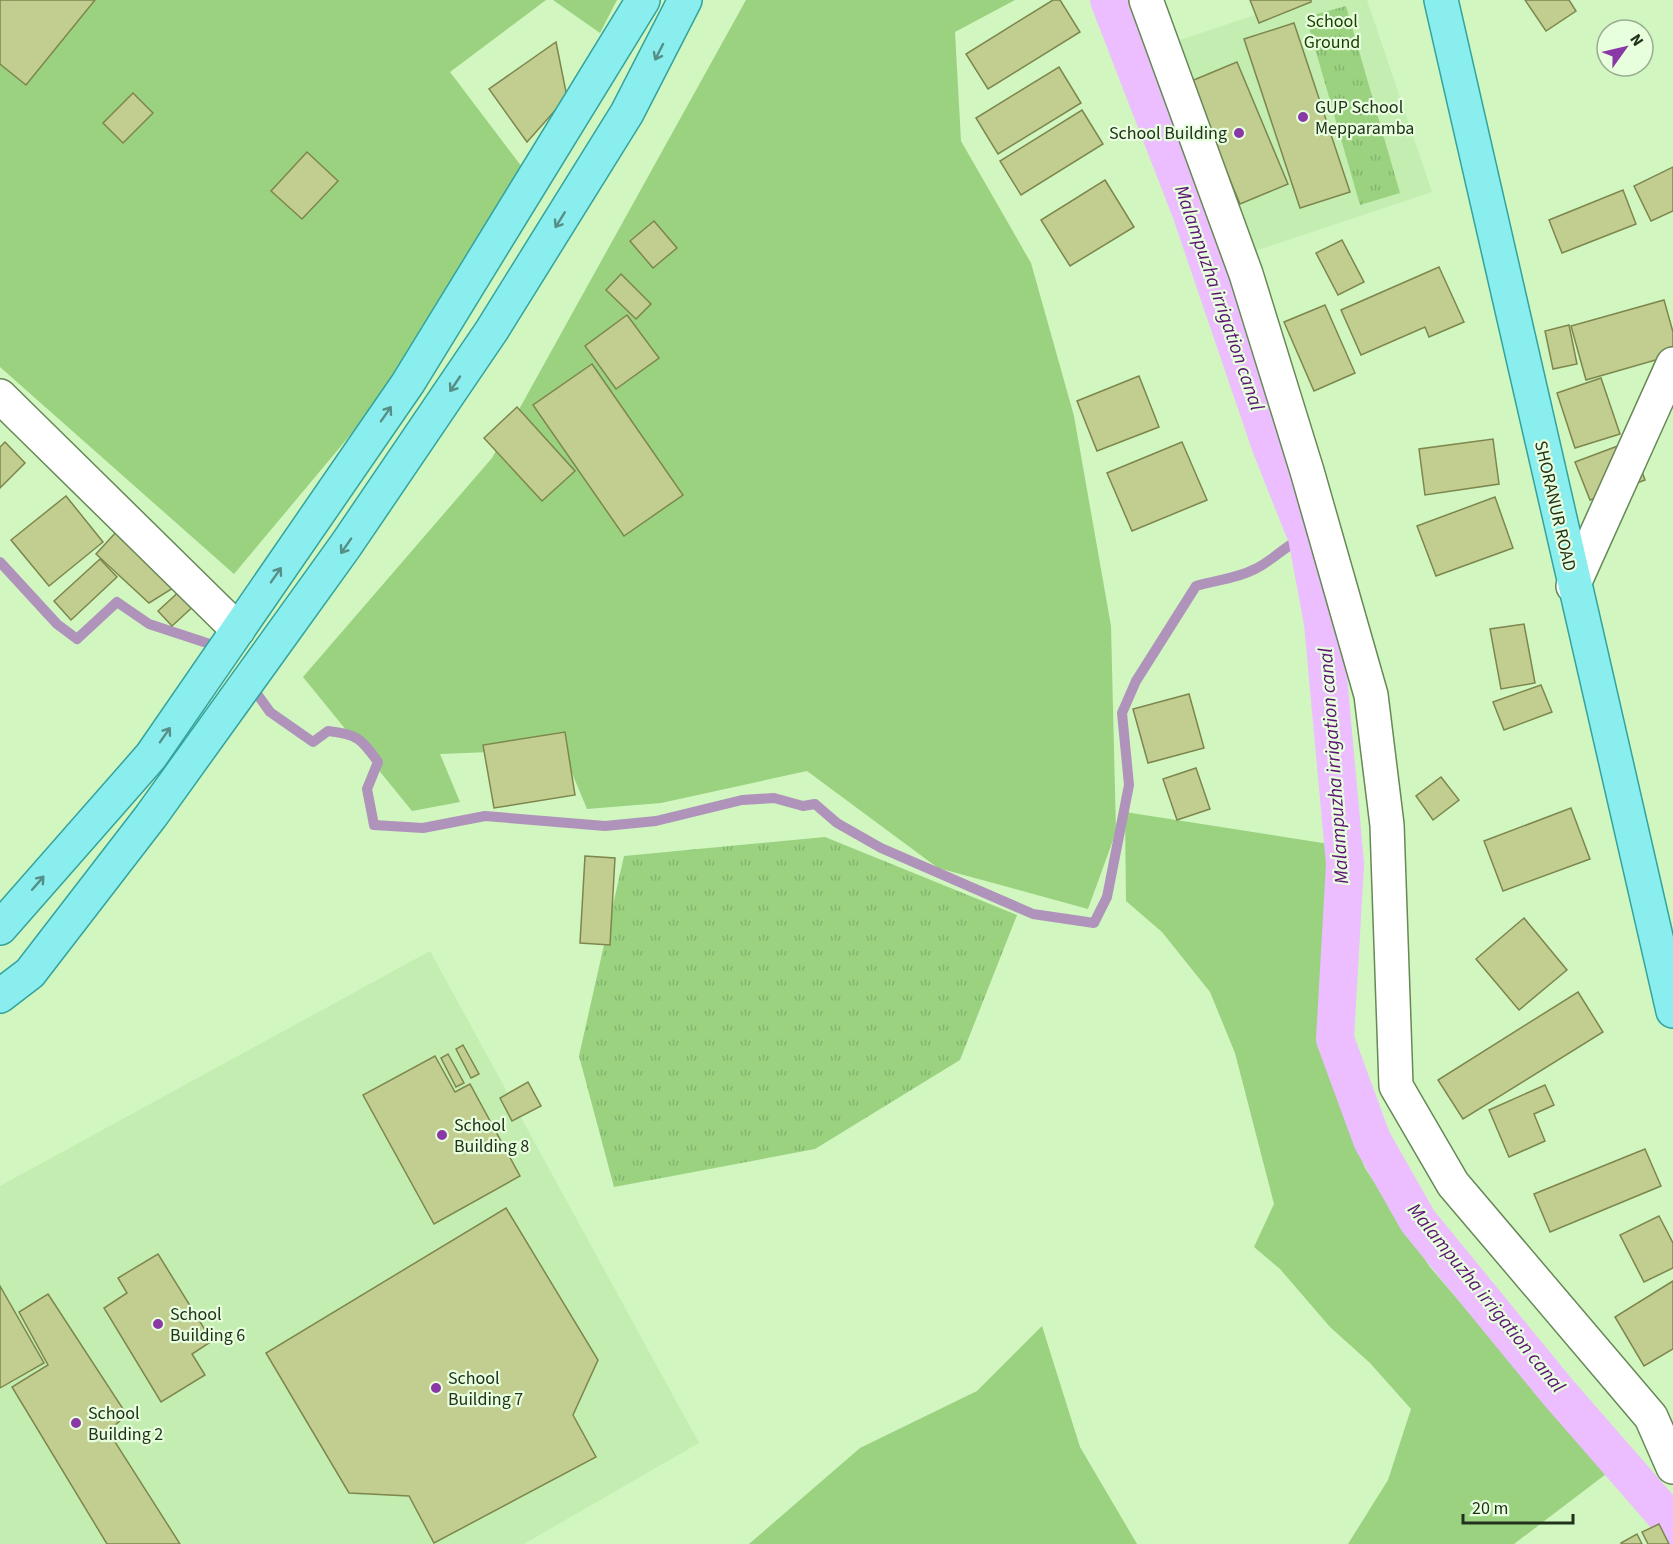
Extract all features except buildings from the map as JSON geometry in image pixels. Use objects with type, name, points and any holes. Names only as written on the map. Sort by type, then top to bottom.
[{"type":"main road","points":[[0,928],[151,756],[408,383],[643,0]]},
{"type":"main road","points":[[0,996],[30,973],[152,816],[346,545],[492,330],[627,113],[685,0]]},
{"type":"main road","name":"SHORANUR ROAD","points":[[1441,0],[1573,586],[1673,1011]]},
{"type":"street","points":[[1146,0],[1246,273],[1307,471],[1371,695],[1387,825],[1396,1086],[1453,1184],[1662,1416],[1673,1467]]},
{"type":"street","points":[[1573,586],[1673,364]]},
{"type":"street","points":[[0,396],[238,630]]},
{"type":"shaded area","name":"GUP School Mepparamba","points":[[1300,0],[1367,0],[1432,192],[1246,254],[1174,42]]},
{"type":"shaded area","points":[[430,951],[699,1443],[524,1544],[0,1544],[0,1186]]},
{"type":"green space","points":[[0,0],[546,0],[450,72],[522,167],[382,397],[234,574],[0,367]]},
{"type":"green space","points":[[553,0],[617,0],[600,33]]},
{"type":"green space","points":[[746,0],[1015,0],[955,32],[961,141],[1031,263],[1074,416],[1111,626],[1116,832],[1088,909],[938,868],[807,771],[661,803],[587,809],[562,749],[440,754],[460,802],[412,811],[303,677],[492,458]]},
{"type":"green space","name":"School Ground","points":[[1346,6],[1400,193],[1360,205],[1306,17]]},
{"type":"green space","points":[[1125,812],[1329,844],[1328,1074],[1365,1168],[1430,1267],[1511,1362],[1589,1443],[1610,1471],[1514,1544],[1348,1544],[1388,1480],[1411,1409],[1370,1363],[1330,1327],[1280,1269],[1254,1247],[1274,1204],[1235,1053],[1210,992],[1162,932],[1126,901]]},
{"type":"green space","points":[[825,837],[1017,915],[960,1060],[815,1149],[614,1187],[579,1056],[624,856]]},
{"type":"green space","points":[[1042,1326],[1080,1447],[1137,1544],[749,1544],[860,1448],[977,1391]]},
{"type":"waterway","name":"Malampuzha irrigation canal","points":[[1109,0],[1191,212],[1270,444],[1307,537],[1323,623],[1345,864],[1335,1039],[1372,1140],[1418,1221],[1558,1392],[1666,1516],[1673,1531]]},
{"type":"waterway","points":[[252,687],[270,712],[313,742],[328,731],[352,736],[368,748],[378,762],[367,789],[374,825],[423,828],[485,816],[605,826],[656,821],[742,800],[774,798],[803,806],[815,804],[837,823],[881,848],[1033,914],[1094,923],[1107,897],[1129,785],[1122,713],[1136,681],[1196,586],[1248,572],[1293,543],[1307,537]]},
{"type":"waterway","points":[[0,562],[57,624],[77,639],[117,602],[149,624],[216,646]]},
{"type":"place","name":"GUP School Mepparamba","points":[[1303,117]]},
{"type":"place","name":"School Building","points":[[1239,133]]},
{"type":"place","name":"School Building 8","points":[[442,1135]]},
{"type":"place","name":"School Building 6","points":[[158,1324]]},
{"type":"place","name":"School Building 7","points":[[436,1388]]},
{"type":"place","name":"School Building 2","points":[[76,1423]]}]
